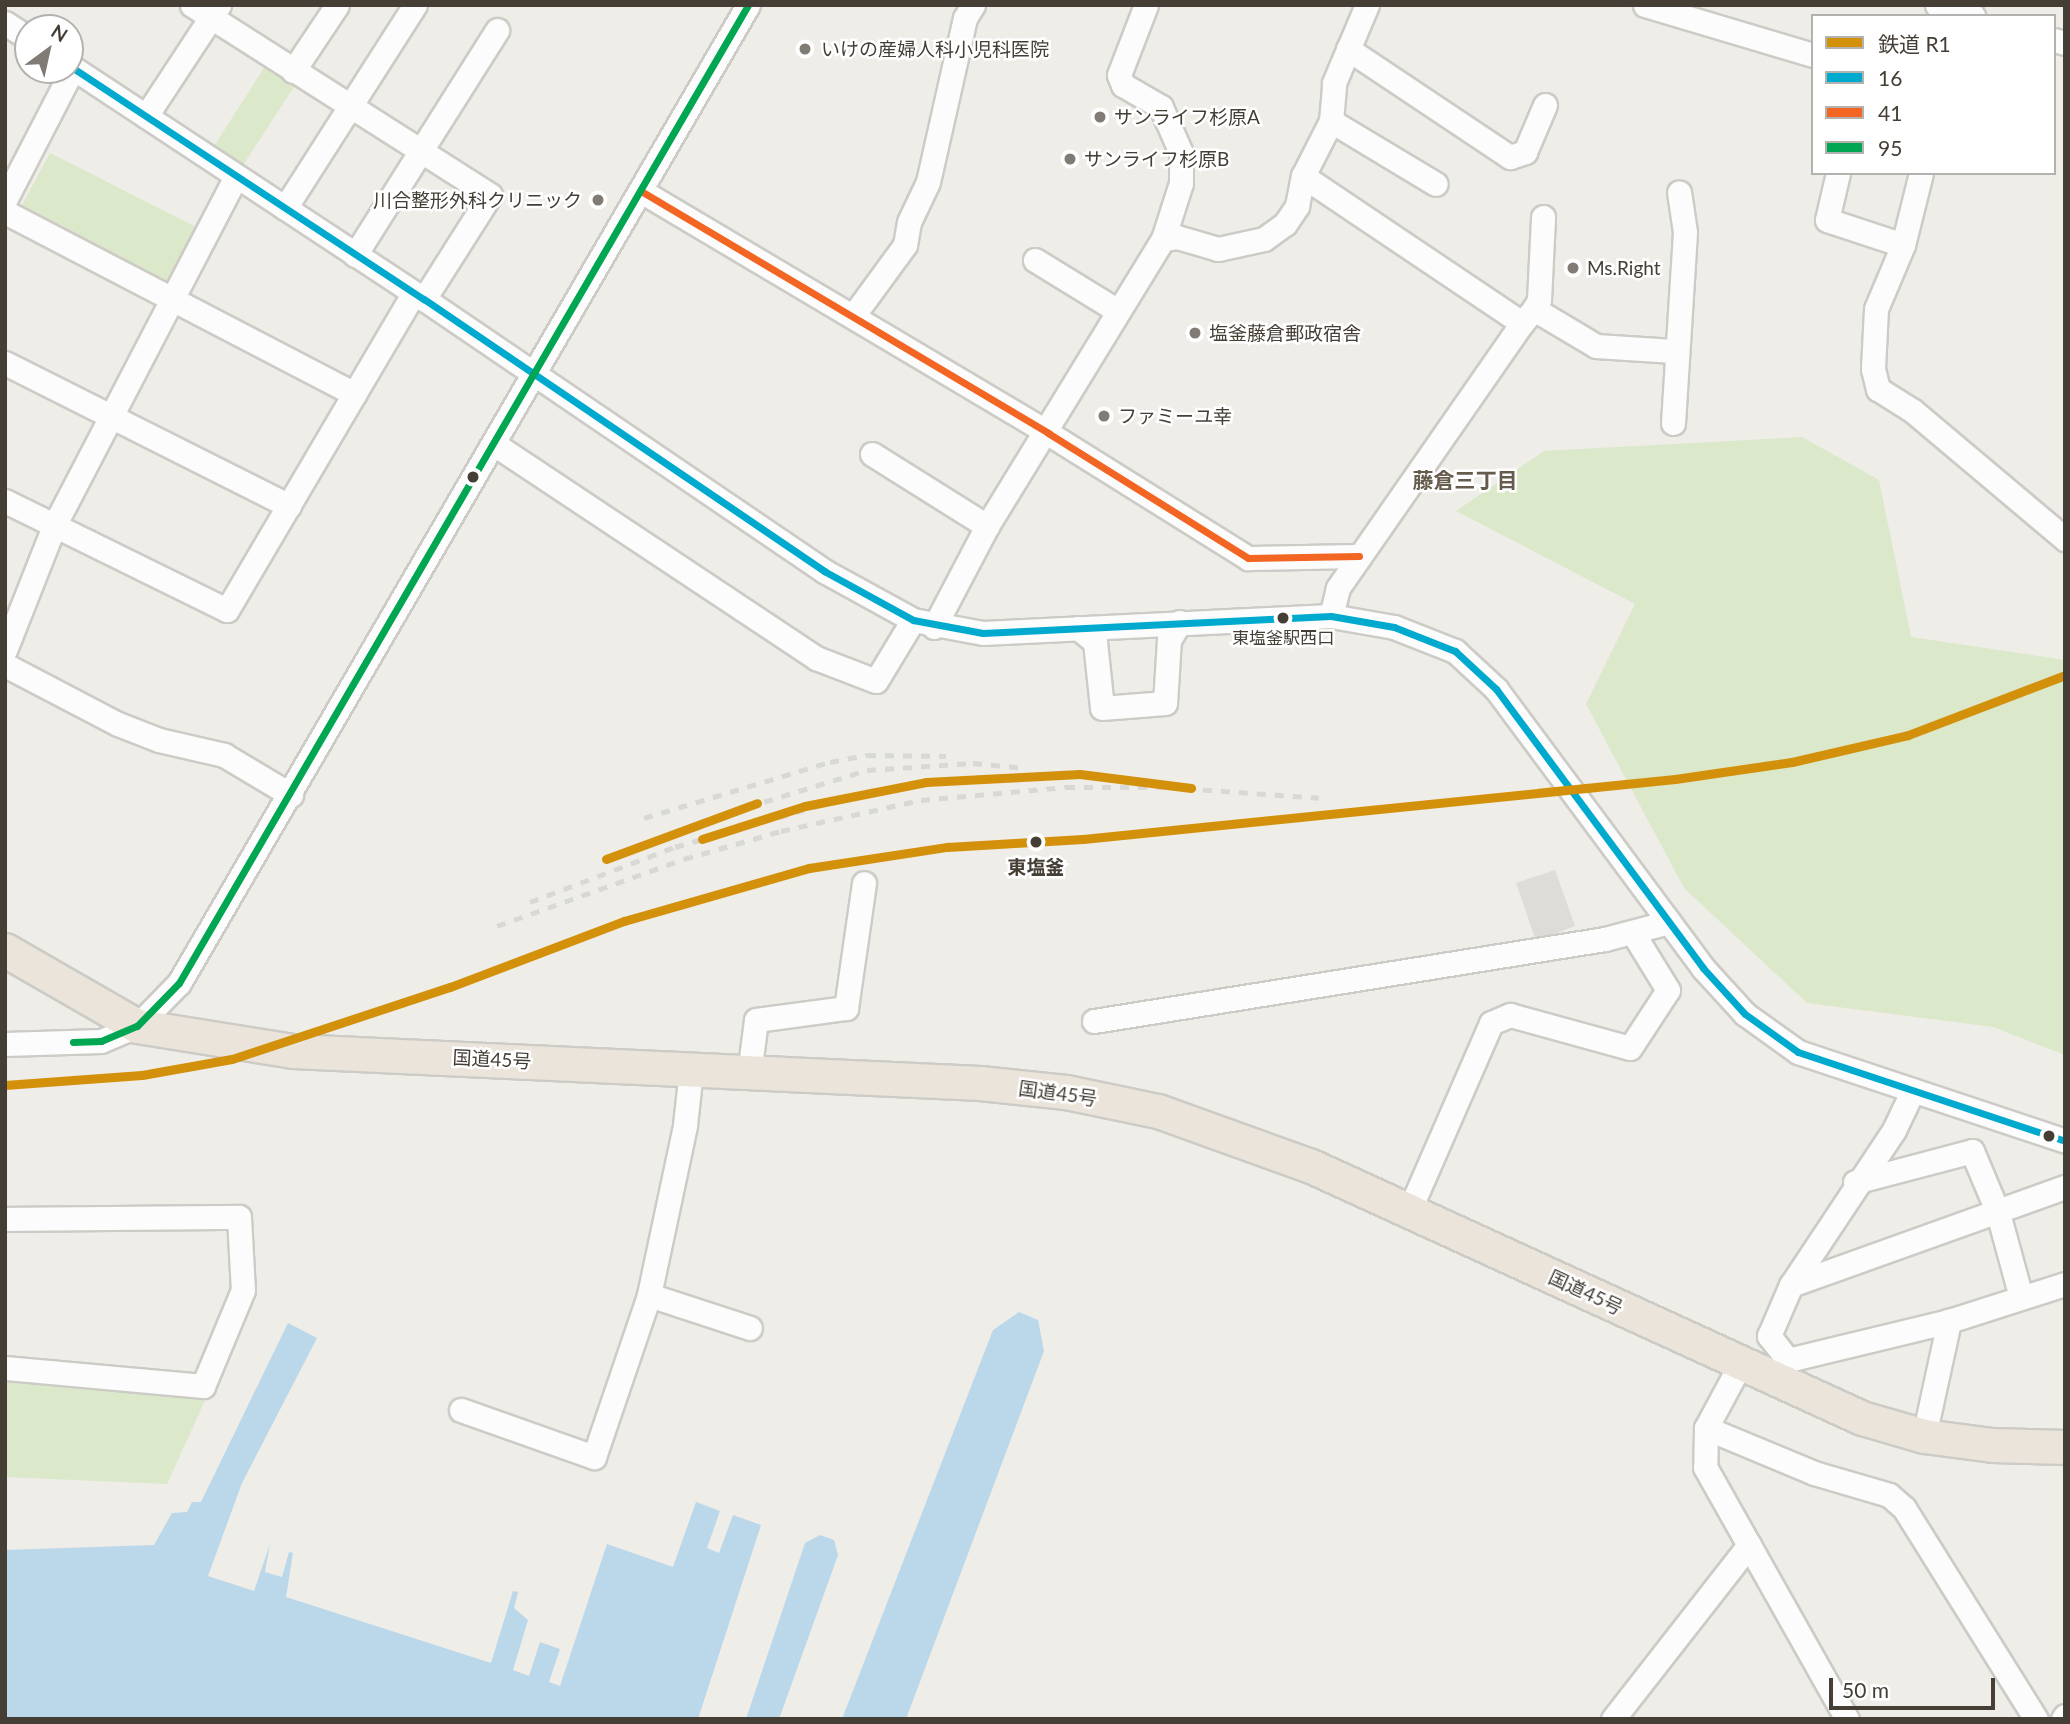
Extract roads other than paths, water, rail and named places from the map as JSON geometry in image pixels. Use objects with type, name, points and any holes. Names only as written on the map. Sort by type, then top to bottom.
[{"type":"highway","name":"国道45号","points":[[5,950],[137,1026],[293,1051],[980,1083],[1066,1092],[1158,1111],[1300,1161],[1741,1363],[1784,1371],[1862,1418],[1924,1436],[1992,1445],[2065,1447]]},
{"type":"street","points":[[293,71],[337,5]]},
{"type":"street","points":[[285,208],[415,5]]},
{"type":"street","points":[[5,1044],[101,1041],[137,1026],[179,983],[291,795],[748,5]]},
{"type":"street","points":[[853,316],[905,245],[909,222],[928,183],[965,18],[973,5]]},
{"type":"street","points":[[494,444],[816,657],[876,681],[924,623],[1048,433],[1163,239],[1181,183],[1181,153],[1161,107],[1123,85],[1119,75],[1146,5]]},
{"type":"street","points":[[1163,239],[1177,237],[1218,249],[1264,239],[1285,223],[1297,206],[1303,176],[1331,121],[1334,83],[1367,5]]},
{"type":"street","points":[[1645,5],[1811,54]]},
{"type":"street","points":[[1937,5],[1966,12]]},
{"type":"street","points":[[5,501],[227,610],[355,394],[490,195],[293,71],[207,9],[146,116]]},
{"type":"street","points":[[355,255],[497,30]]},
{"type":"street","points":[[1348,49],[1510,157],[1525,152],[1545,106]]},
{"type":"street","points":[[84,75],[419,296],[824,571],[924,623],[983,633],[1331,616],[1394,627],[1455,651],[1496,689],[1669,922],[1745,1014],[1798,1052],[2065,1141]]},
{"type":"street","points":[[5,200],[63,84]]},
{"type":"street","points":[[1331,121],[1436,184]]},
{"type":"street","points":[[1838,175],[1827,220],[1903,245]]},
{"type":"street","points":[[1920,175],[1903,245],[1876,309],[1873,369],[1878,389],[1913,411],[2065,539]]},
{"type":"street","points":[[5,650],[54,526],[236,176]]},
{"type":"street","points":[[1303,176],[1528,316],[1596,345],[1674,351]]},
{"type":"street","points":[[641,191],[1048,433],[1248,558],[1359,556]]},
{"type":"street","points":[[1673,423],[1674,351],[1685,232],[1679,192]]},
{"type":"street","points":[[5,212],[355,394]]},
{"type":"street","points":[[1331,616],[1338,588],[1538,300],[1543,217]]},
{"type":"street","points":[[1035,260],[1118,311]]},
{"type":"street","points":[[5,363],[289,506]]},
{"type":"street","points":[[872,454],[986,526]]},
{"type":"street","points":[[1078,628],[1095,642],[1102,708],[1165,703],[1169,640],[1181,622]]},
{"type":"street","points":[[5,665],[118,724],[159,740],[224,755],[291,795]]},
{"type":"street","points":[[749,1074],[756,1020],[846,1008],[864,883]]},
{"type":"street","points":[[1094,1021],[1633,933],[1669,922]]},
{"type":"street","points":[[1409,1210],[1491,1023],[1510,1015],[1630,1048],[1668,990],[1633,933]]},
{"type":"street","points":[[461,1410],[594,1457],[649,1295],[685,1125],[691,1071]]},
{"type":"street","points":[[1913,1090],[1894,1130],[1855,1182],[1791,1285],[1769,1336],[1784,1371],[2065,1284]]},
{"type":"street","points":[[1855,1182],[1972,1151],[1998,1213],[2021,1297]]},
{"type":"street","points":[[1791,1285],[2065,1187]]},
{"type":"street","points":[[5,1219],[239,1217],[243,1290],[203,1386],[5,1368]]},
{"type":"street","points":[[649,1295],[750,1328]]},
{"type":"street","points":[[1924,1436],[1949,1321]]},
{"type":"street","points":[[1741,1363],[1706,1428],[1705,1467],[1847,1719]]},
{"type":"street","points":[[1706,1428],[1814,1474],[1889,1495],[1904,1508],[1974,1626],[2036,1719]]},
{"type":"street","points":[[1613,1719],[1749,1545]]},
{"type":"water","points":[[1019,1312],[1038,1320],[1044,1351],[906,1719],[842,1719],[993,1330]]},
{"type":"water","points":[[288,1323],[317,1338],[242,1483],[208,1576],[254,1591],[270,1544],[265,1572],[282,1577],[289,1552],[293,1553],[286,1597],[491,1663],[513,1591],[518,1592],[514,1608],[528,1620],[513,1670],[529,1676],[540,1642],[560,1649],[549,1682],[560,1686],[607,1544],[673,1567],[696,1502],[720,1511],[707,1548],[719,1553],[733,1515],[761,1525],[698,1719],[5,1719],[5,1550],[154,1545],[172,1513],[187,1512],[192,1502],[201,1502]]},
{"type":"water","points":[[820,1535],[834,1540],[838,1555],[779,1719],[746,1719],[805,1543]]},
{"type":"railway","points":[[644,818],[830,762],[867,755],[946,756]]},
{"type":"railway","points":[[606,859],[747,807],[867,770],[973,763],[1025,768]]},
{"type":"railway","points":[[530,902],[675,847],[869,791],[978,777],[1080,774],[1121,779]]},
{"type":"railway","points":[[497,926],[684,859],[781,831],[921,800],[1066,787],[1167,787],[1319,798]]},
{"type":"rail line","name":"R1","points":[[5,1085],[142,1075],[232,1059],[450,987],[624,921],[809,868],[947,847],[1083,839],[1675,779],[1792,762],[1908,735],[2065,675]]},
{"type":"rail line","name":"R1","points":[[702,839],[805,806],[926,782],[1080,774],[1191,788]]},
{"type":"rail line","name":"R1","points":[[606,859],[757,803]]},
{"type":"place","name":"いけの産婦人科小児科医院","points":[[805,49]]},
{"type":"place","name":"サンライフ杉原A","points":[[1100,117]]},
{"type":"place","name":"サンライフ杉原B","points":[[1070,159]]},
{"type":"place","name":"川合整形外科クリニック","points":[[598,200]]},
{"type":"place","name":"Ms.Right","points":[[1573,268]]},
{"type":"place","name":"塩釜藤倉郵政宿舎","points":[[1195,333]]},
{"type":"place","name":"ファミーユ幸","points":[[1104,416]]},
{"type":"place","name":"東塩釜駅西口","points":[[1283,618]]},
{"type":"place","name":"東塩釜","points":[[1036,842]]},
{"type":"district","name":"藤倉三丁目","points":[[1465,480]]}]
